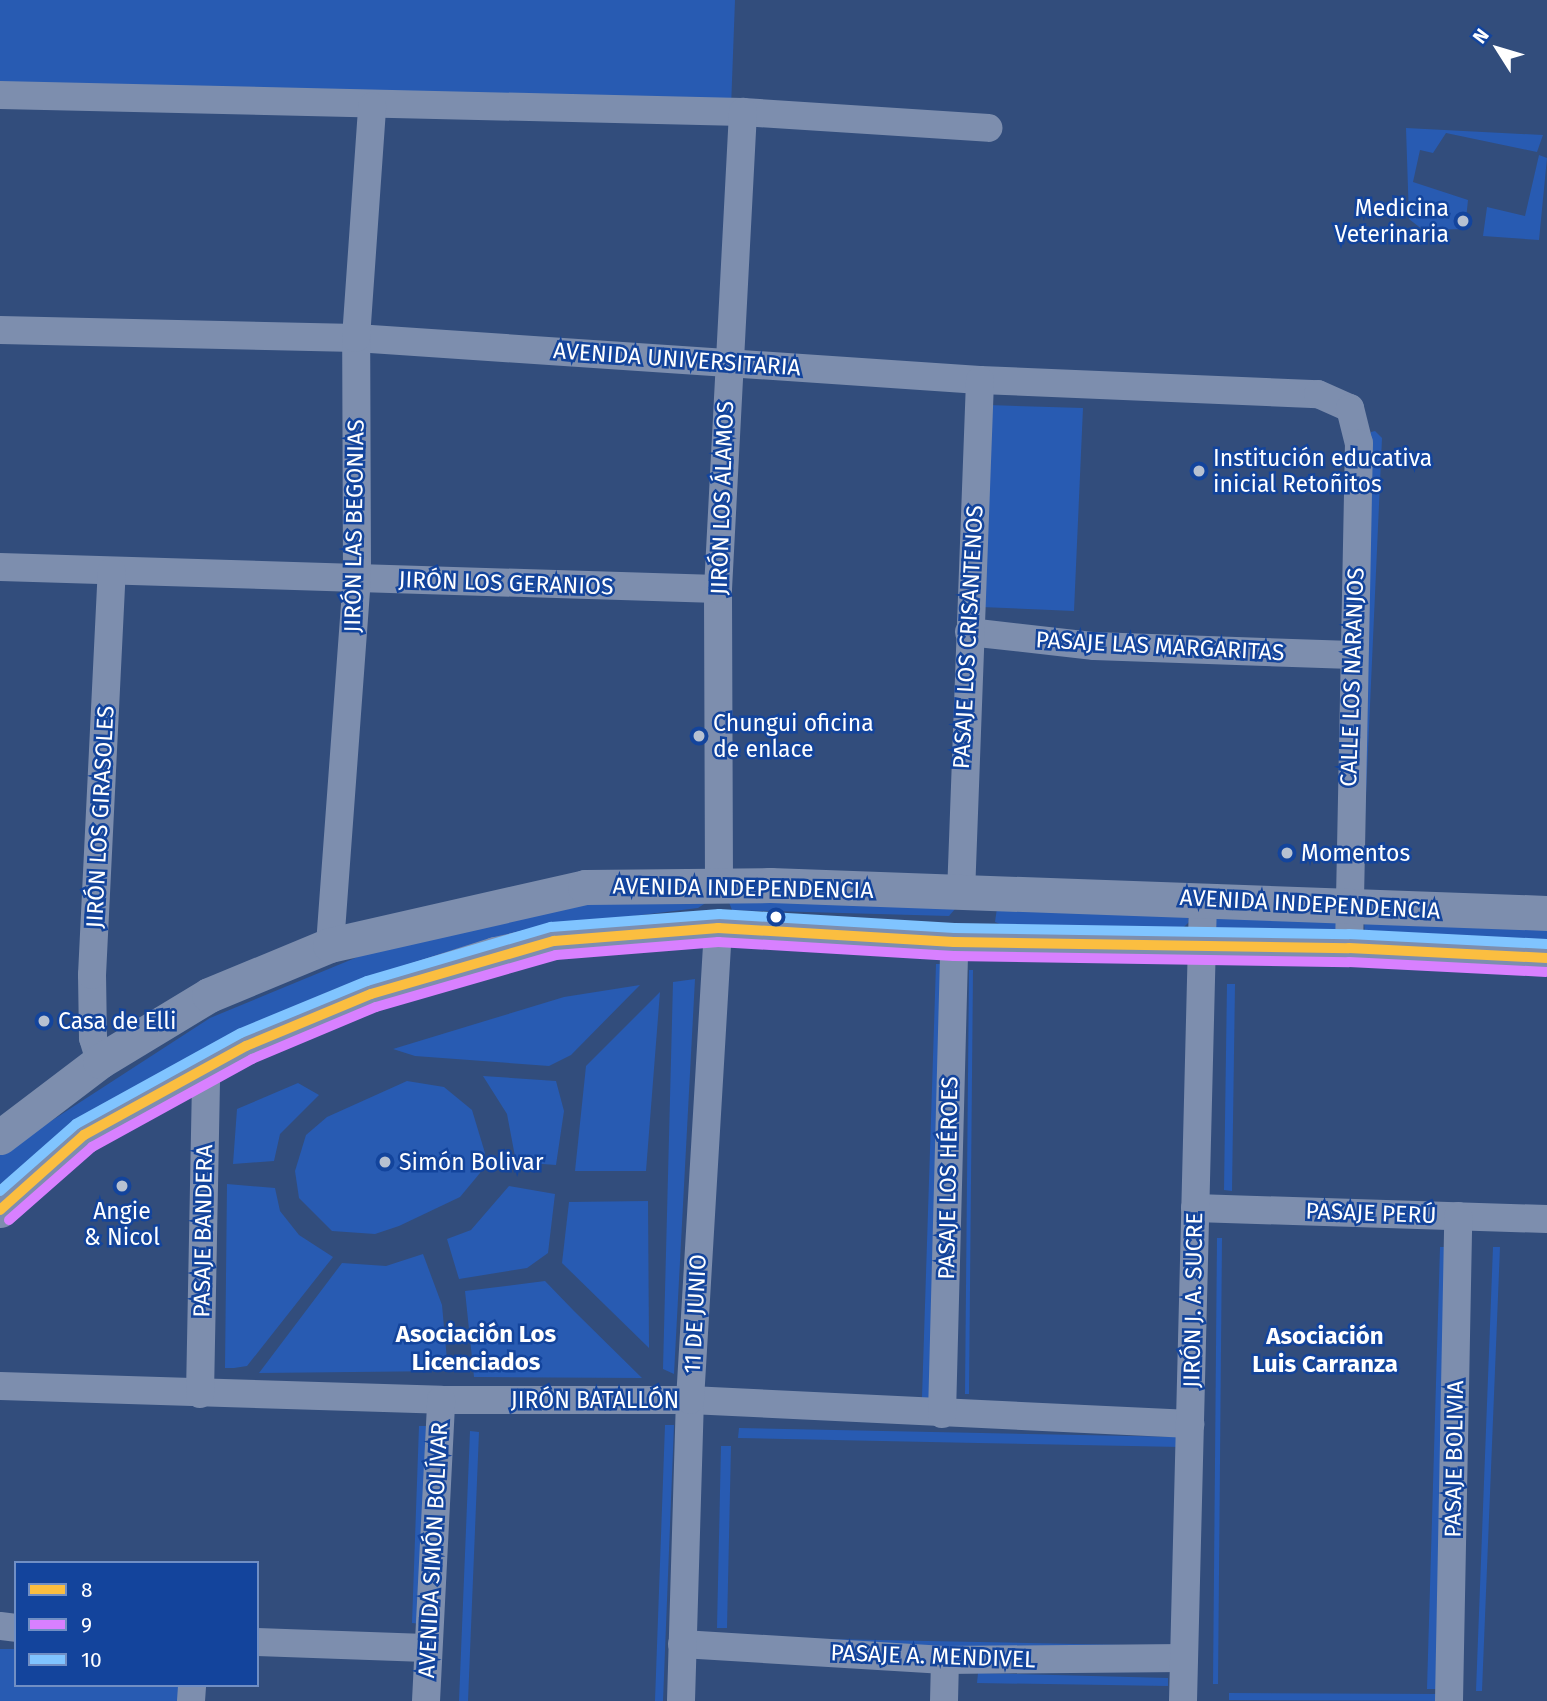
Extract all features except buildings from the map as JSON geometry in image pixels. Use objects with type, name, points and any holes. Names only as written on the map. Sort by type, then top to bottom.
[{"type":"street","points":[[0,95],[372,107],[743,112],[988,128]]},
{"type":"street","name":"JIRÓN LAS BEGONIAS","points":[[330,945],[357,578],[356,338],[372,107]]},
{"type":"street","name":"JIRÓN LOS ÁLAMOS","points":[[719,884],[718,589],[743,112]]},
{"type":"street","name":"AVENIDA UNIVERSITARIA","points":[[0,330],[356,338],[980,380],[1318,394],[1350,408]]},
{"type":"street","name":"PASAJE LOS CRISANTENOS","points":[[961,894],[980,380]]},
{"type":"street","name":"CALLE LOS NARANJOS","points":[[1349,948],[1347,908],[1352,655],[1359,443],[1350,408]]},
{"type":"street","name":"JIRÓN LOS GERANIOS","points":[[0,567],[718,589]]},
{"type":"street","name":"JIRÓN LOS GIRASOLES","points":[[100,1061],[93,1038],[92,975],[112,571]]},
{"type":"street","name":"PASAJE LAS MARGARITAS","points":[[969,632],[1094,646],[1352,655]]},
{"type":"street","name":"AVENIDA INDEPENDENCIA","points":[[0,1137],[100,1061],[209,995],[330,945],[585,887],[719,884],[961,894],[1202,898],[1347,908],[1547,913]]},
{"type":"street","name":"JIRÓN J. A. SUCRE","points":[[1183,1701],[1202,898]]},
{"type":"street","name":"AVENIDA INDEPENDENCIA","points":[[0,1210],[84,1135],[206,1069],[371,994],[495,954],[554,941],[718,928],[954,942],[1201,948],[1349,948],[1547,958]]},
{"type":"street","name":"11 DE JUNIO","points":[[681,1701],[690,1400],[718,928]]},
{"type":"street","name":"PASAJE LOS HÉROES","points":[[942,1414],[954,942]]},
{"type":"street","name":"PASAJE BANDERA","points":[[200,1394],[206,1069]]},
{"type":"street","name":"PASAJE PERÚ","points":[[1195,1208],[1547,1219]]},
{"type":"street","name":"PASAJE BOLIVIA","points":[[1449,1701],[1458,1216]]},
{"type":"street","name":"JIRÓN BATALLÓN","points":[[0,1386],[441,1400],[690,1400],[1190,1424]]},
{"type":"street","name":"AVENIDA SIMÓN BOLÍVAR","points":[[426,1701],[426,1648],[441,1400]]},
{"type":"street","points":[[259,1642],[426,1648]]},
{"type":"street","name":"PASAJE A. MENDIVEL","points":[[682,1644],[946,1660],[1184,1658]]},
{"type":"street","points":[[944,1701],[946,1660]]},
{"type":"shaded area","points":[[0,0],[735,0],[731,108],[0,83]]},
{"type":"shaded area","points":[[1406,128],[1543,135],[1537,152],[1446,133],[1433,153],[1420,150],[1413,182],[1468,200],[1465,229],[1423,230],[1409,219]]},
{"type":"shaded area","points":[[1539,155],[1547,158],[1539,240],[1483,236],[1487,207],[1525,216]]},
{"type":"shaded area","points":[[988,405],[1083,408],[1074,611],[981,607]]},
{"type":"shaded area","points":[[1375,431],[1382,438],[1363,862],[1371,432]]},
{"type":"shaded area","points":[[613,891],[710,900],[698,908],[585,922],[337,988],[272,1017],[50,1146],[0,1184],[0,1155],[210,1018],[360,956]]},
{"type":"shaded area","points":[[727,897],[955,909],[949,916],[732,910]]},
{"type":"shaded area","points":[[997,908],[1188,917],[1189,922],[1182,929],[1005,926],[995,922]]},
{"type":"shaded area","points":[[1339,917],[1341,932],[1215,931],[1210,918]]},
{"type":"shaded area","points":[[1364,920],[1547,925],[1547,943],[1365,935]]},
{"type":"shaded area","points":[[936,964],[946,964],[933,1398],[922,1398]]},
{"type":"shaded area","points":[[969,970],[973,970],[969,1394],[965,1394]]},
{"type":"shaded area","points":[[695,979],[674,1374],[663,1369],[673,982]]},
{"type":"shaded area","points":[[1227,984],[1235,984],[1232,1191],[1224,1190]]},
{"type":"shaded area","points":[[640,985],[571,1055],[549,1066],[415,1056],[393,1049],[564,997]]},
{"type":"shaded area","points":[[660,992],[646,1171],[575,1171],[586,1066]]},
{"type":"shaded area","points":[[483,1076],[556,1081],[564,1111],[556,1165],[516,1162],[507,1114]]},
{"type":"shaded area","points":[[407,1081],[444,1087],[472,1110],[485,1153],[480,1173],[460,1197],[399,1226],[375,1234],[332,1231],[299,1198],[295,1171],[306,1135],[327,1117]]},
{"type":"shaded area","points":[[298,1083],[319,1095],[280,1134],[274,1161],[233,1164],[237,1109]]},
{"type":"shaded area","points":[[227,1184],[275,1188],[280,1211],[299,1235],[333,1257],[247,1366],[234,1368],[225,1368]]},
{"type":"shaded area","points":[[509,1186],[555,1194],[548,1253],[527,1268],[459,1279],[447,1239],[471,1230]]},
{"type":"shaded area","points":[[648,1201],[649,1348],[562,1263],[569,1202]]},
{"type":"shaded area","points":[[1217,1238],[1222,1238],[1218,1684],[1213,1684]]},
{"type":"shaded area","points":[[1440,1247],[1450,1247],[1437,1689],[1427,1689]]},
{"type":"shaded area","points":[[1493,1247],[1500,1247],[1482,1691],[1476,1691]]},
{"type":"shaded area","points":[[423,1254],[442,1305],[448,1371],[259,1373],[342,1263],[386,1266]]},
{"type":"shaded area","points":[[545,1281],[642,1378],[474,1377],[465,1291]]},
{"type":"shaded area","points":[[665,1425],[674,1425],[663,1701],[655,1701]]},
{"type":"shaded area","points":[[419,1426],[429,1426],[422,1624],[412,1623]]},
{"type":"shaded area","points":[[739,1428],[1182,1437],[1181,1447],[977,1443],[738,1438]]},
{"type":"shaded area","points":[[470,1431],[479,1432],[468,1701],[459,1701]]},
{"type":"shaded area","points":[[721,1446],[731,1446],[727,1628],[717,1628]]},
{"type":"shaded area","points":[[730,1637],[1172,1646],[1172,1652],[730,1642]]},
{"type":"shaded area","points":[[0,1649],[14,1649],[14,1687],[188,1687],[187,1701],[0,1701]]},
{"type":"shaded area","points":[[978,1673],[1168,1678],[1168,1686],[977,1683]]},
{"type":"shaded area","points":[[1229,1693],[1439,1694],[1439,1701],[1229,1700]]},
{"type":"transit line","name":"10","points":[[0,1191],[76,1124],[241,1033],[367,981],[551,927],[719,914],[955,928],[1349,934],[1547,944]]},
{"type":"transit line","name":"8","points":[[0,1210],[84,1135],[246,1046],[371,994],[554,941],[718,928],[954,942],[1349,948],[1547,958]]},
{"type":"transit line","name":"9","points":[[9,1220],[92,1147],[252,1059],[376,1007],[556,955],[718,942],[954,956],[1349,962],[1546,972]]},
{"type":"place","name":"Medicina Veterinaria","points":[[1463,221]]},
{"type":"place","name":"Institución educativa inicial Retoñitos","points":[[1199,471]]},
{"type":"place","name":"Chungui oficina de enlace","points":[[699,736]]},
{"type":"place","name":"Momentos","points":[[1287,853]]},
{"type":"place","name":"Casa de Elli","points":[[44,1021]]},
{"type":"place","name":"Simón Bolivar","points":[[385,1162]]},
{"type":"place","name":"Angie & Nicol","points":[[122,1186]]},
{"type":"district","name":"Asociación Los Licenciados","points":[[476,1349]]},
{"type":"district","name":"Asociación Luis Carranza","points":[[1325,1351]]}]
